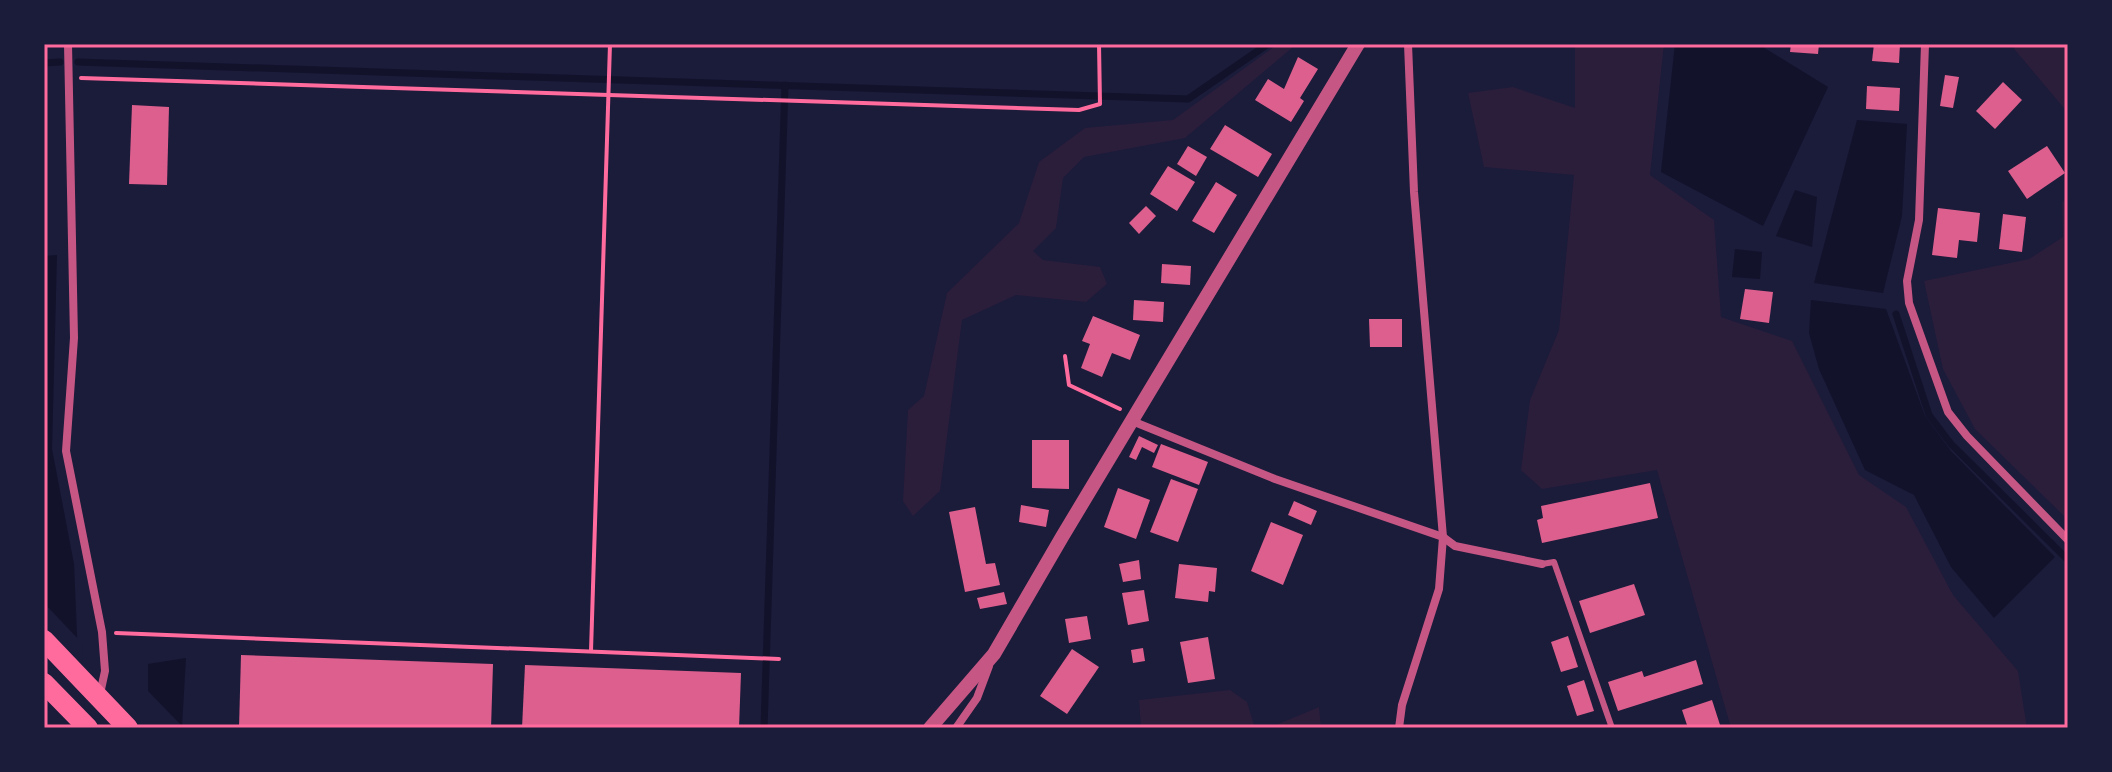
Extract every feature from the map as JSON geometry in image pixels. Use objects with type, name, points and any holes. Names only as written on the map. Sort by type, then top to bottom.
[{"type":"highway","points":[[44,640],[128,728]]},
{"type":"highway","points":[[44,683],[88,728]]},
{"type":"street","points":[[68,44],[74,338],[66,451],[102,632],[105,671],[100,698]]},
{"type":"street","points":[[956,728],[977,698],[994,654],[1358,44]]},
{"type":"street","points":[[1399,728],[1402,705],[1439,589],[1443,537],[1414,192],[1408,44]]},
{"type":"street","points":[[1925,44],[1919,220],[1907,281],[1909,303],[1948,412],[2068,540]]},
{"type":"street","points":[[1132,421],[1275,479],[1443,537],[1455,546],[1542,564]]},
{"type":"street","points":[[930,728],[994,654]]},
{"type":"lane","points":[[1542,564],[1554,562],[1612,728]]},
{"type":"path","points":[[591,651],[610,44]]},
{"type":"path","points":[[70,78],[609,91],[1079,110],[1100,104],[1103,87],[1099,44]]},
{"type":"path","points":[[1065,356],[1069,385],[1124,411],[1132,421]]},
{"type":"path","points":[[102,632],[779,659]]},
{"type":"shaded area","points":[[1278,44],[1293,47],[1185,138],[1084,157],[1063,178],[1056,228],[1033,251],[1043,260],[1100,267],[1107,284],[1086,302],[1016,295],[962,320],[940,491],[913,516],[903,501],[908,410],[924,396],[947,293],[1019,223],[1039,162],[1085,128],[1173,120]]},
{"type":"shaded area","points":[[1575,44],[1664,44],[1650,175],[1714,220],[1721,317],[1792,341],[1859,475],[1906,507],[1953,595],[2018,671],[2027,728],[1731,728],[1657,470],[1542,489],[1521,470],[1530,400],[1559,330],[1574,175],[1484,167],[1468,93],[1513,87],[1575,108]]},
{"type":"shaded area","points":[[1675,44],[1758,44],[1828,87],[1763,226],[1661,172]]},
{"type":"shaded area","points":[[2010,44],[2068,44],[2068,113]]},
{"type":"shaded area","points":[[1857,120],[1907,124],[1902,216],[1883,293],[1814,283]]},
{"type":"shaded area","points":[[1795,190],[1817,197],[1812,247],[1776,236]]},
{"type":"shaded area","points":[[2068,194],[2068,520],[1975,429],[1943,369],[1924,281],[2029,259],[2063,237],[2062,203]]},
{"type":"shaded area","points":[[1735,249],[1762,252],[1760,279],[1732,277]]},
{"type":"shaded area","points":[[57,255],[52,449],[74,564],[81,728],[44,728],[44,256]]},
{"type":"shaded area","points":[[1811,300],[1886,309],[1925,416],[1951,451],[2055,557],[1994,618],[1951,567],[1914,495],[1865,470],[1819,369],[1809,333]]},
{"type":"shaded area","points":[[186,658],[182,726],[148,691],[148,664]]},
{"type":"shaded area","points":[[1230,690],[1247,702],[1255,728],[1141,728],[1139,700]]},
{"type":"shaded area","points":[[1319,707],[1321,728],[1269,728]]},
{"type":"pier","points":[[44,603],[82,643],[85,728],[50,728],[44,722]]},
{"type":"building","points":[[1791,44],[1819,44],[1818,54],[1790,52]]},
{"type":"building","points":[[1874,44],[1900,44],[1899,63],[1872,61]]},
{"type":"building","points":[[1298,57],[1318,69],[1300,98],[1304,101],[1291,122],[1255,100],[1268,79],[1284,89]]},
{"type":"building","points":[[1945,75],[1959,77],[1953,108],[1940,106]]},
{"type":"building","points":[[2003,82],[2022,100],[1995,129],[1976,111]]},
{"type":"building","points":[[1867,86],[1900,88],[1899,111],[1866,109]]},
{"type":"building","points":[[132,105],[169,107],[167,185],[129,184]]},
{"type":"building","points":[[1225,125],[1272,154],[1258,177],[1210,149]]},
{"type":"building","points":[[1188,146],[1207,157],[1196,176],[1177,164]]},
{"type":"building","points":[[2047,146],[2065,173],[2027,199],[2008,171]]},
{"type":"building","points":[[1168,166],[1195,182],[1177,211],[1150,194]]},
{"type":"building","points":[[1216,182],[1237,195],[1214,233],[1192,221]]},
{"type":"building","points":[[1146,206],[1156,216],[1139,234],[1129,223]]},
{"type":"building","points":[[1938,208],[1980,213],[1977,242],[1959,240],[1957,258],[1932,255]]},
{"type":"building","points":[[2003,214],[2026,217],[2022,252],[1999,249]]},
{"type":"building","points":[[1162,264],[1191,266],[1190,285],[1161,283]]},
{"type":"building","points":[[1745,289],[1773,292],[1769,323],[1740,319]]},
{"type":"building","points":[[1134,300],[1164,302],[1163,322],[1133,320]]},
{"type":"building","points":[[1093,316],[1140,335],[1130,360],[1112,353],[1102,377],[1081,368],[1090,344],[1082,341]]},
{"type":"building","points":[[1369,319],[1402,319],[1402,347],[1370,347]]},
{"type":"building","points":[[1139,436],[1158,445],[1154,453],[1142,447],[1136,460],[1129,457]]},
{"type":"building","points":[[1032,440],[1069,440],[1069,489],[1032,488]]},
{"type":"building","points":[[1161,444],[1208,462],[1199,485],[1152,467]]},
{"type":"building","points":[[1171,479],[1198,489],[1178,542],[1150,532]]},
{"type":"building","points":[[1650,483],[1658,518],[1542,543],[1537,520],[1543,518],[1541,506]]},
{"type":"building","points":[[1118,488],[1150,500],[1136,539],[1104,527]]},
{"type":"building","points":[[1294,501],[1317,511],[1311,525],[1288,515]]},
{"type":"building","points":[[1021,505],[1049,510],[1046,527],[1019,522]]},
{"type":"building","points":[[975,507],[986,564],[995,563],[1000,585],[965,592],[949,512]]},
{"type":"building","points":[[1271,522],[1303,535],[1283,585],[1251,571]]},
{"type":"building","points":[[1139,560],[1141,579],[1123,582],[1119,564]]},
{"type":"building","points":[[1179,564],[1217,568],[1215,592],[1209,591],[1208,602],[1175,598]]},
{"type":"building","points":[[1634,584],[1645,615],[1590,633],[1579,601]]},
{"type":"building","points":[[1144,590],[1149,621],[1128,625],[1122,593]]},
{"type":"building","points":[[1004,592],[1007,604],[980,609],[977,598]]},
{"type":"building","points":[[1087,616],[1091,639],[1069,643],[1065,619]]},
{"type":"building","points":[[1568,636],[1578,667],[1561,672],[1551,642]]},
{"type":"building","points":[[1208,637],[1215,679],[1188,683],[1180,642]]},
{"type":"building","points":[[1143,648],[1145,661],[1133,663],[1131,650]]},
{"type":"building","points":[[1072,649],[1099,667],[1067,714],[1040,696]]},
{"type":"building","points":[[241,655],[493,664],[491,728],[239,728]]},
{"type":"building","points":[[1696,660],[1703,684],[1618,711],[1608,682],[1642,671],[1644,677]]},
{"type":"building","points":[[525,665],[741,673],[739,728],[522,728]]},
{"type":"building","points":[[1584,680],[1594,711],[1577,716],[1567,686]]},
{"type":"building","points":[[1712,700],[1721,728],[1688,728],[1682,710]]},
{"type":"waterway","points":[[78,62],[1188,99],[1268,44]]},
{"type":"waterway","points":[[44,63],[60,62]]},
{"type":"waterway","points":[[764,728],[785,85]]},
{"type":"waterway","points":[[1896,314],[1929,415],[1951,444],[2068,560]]}]
